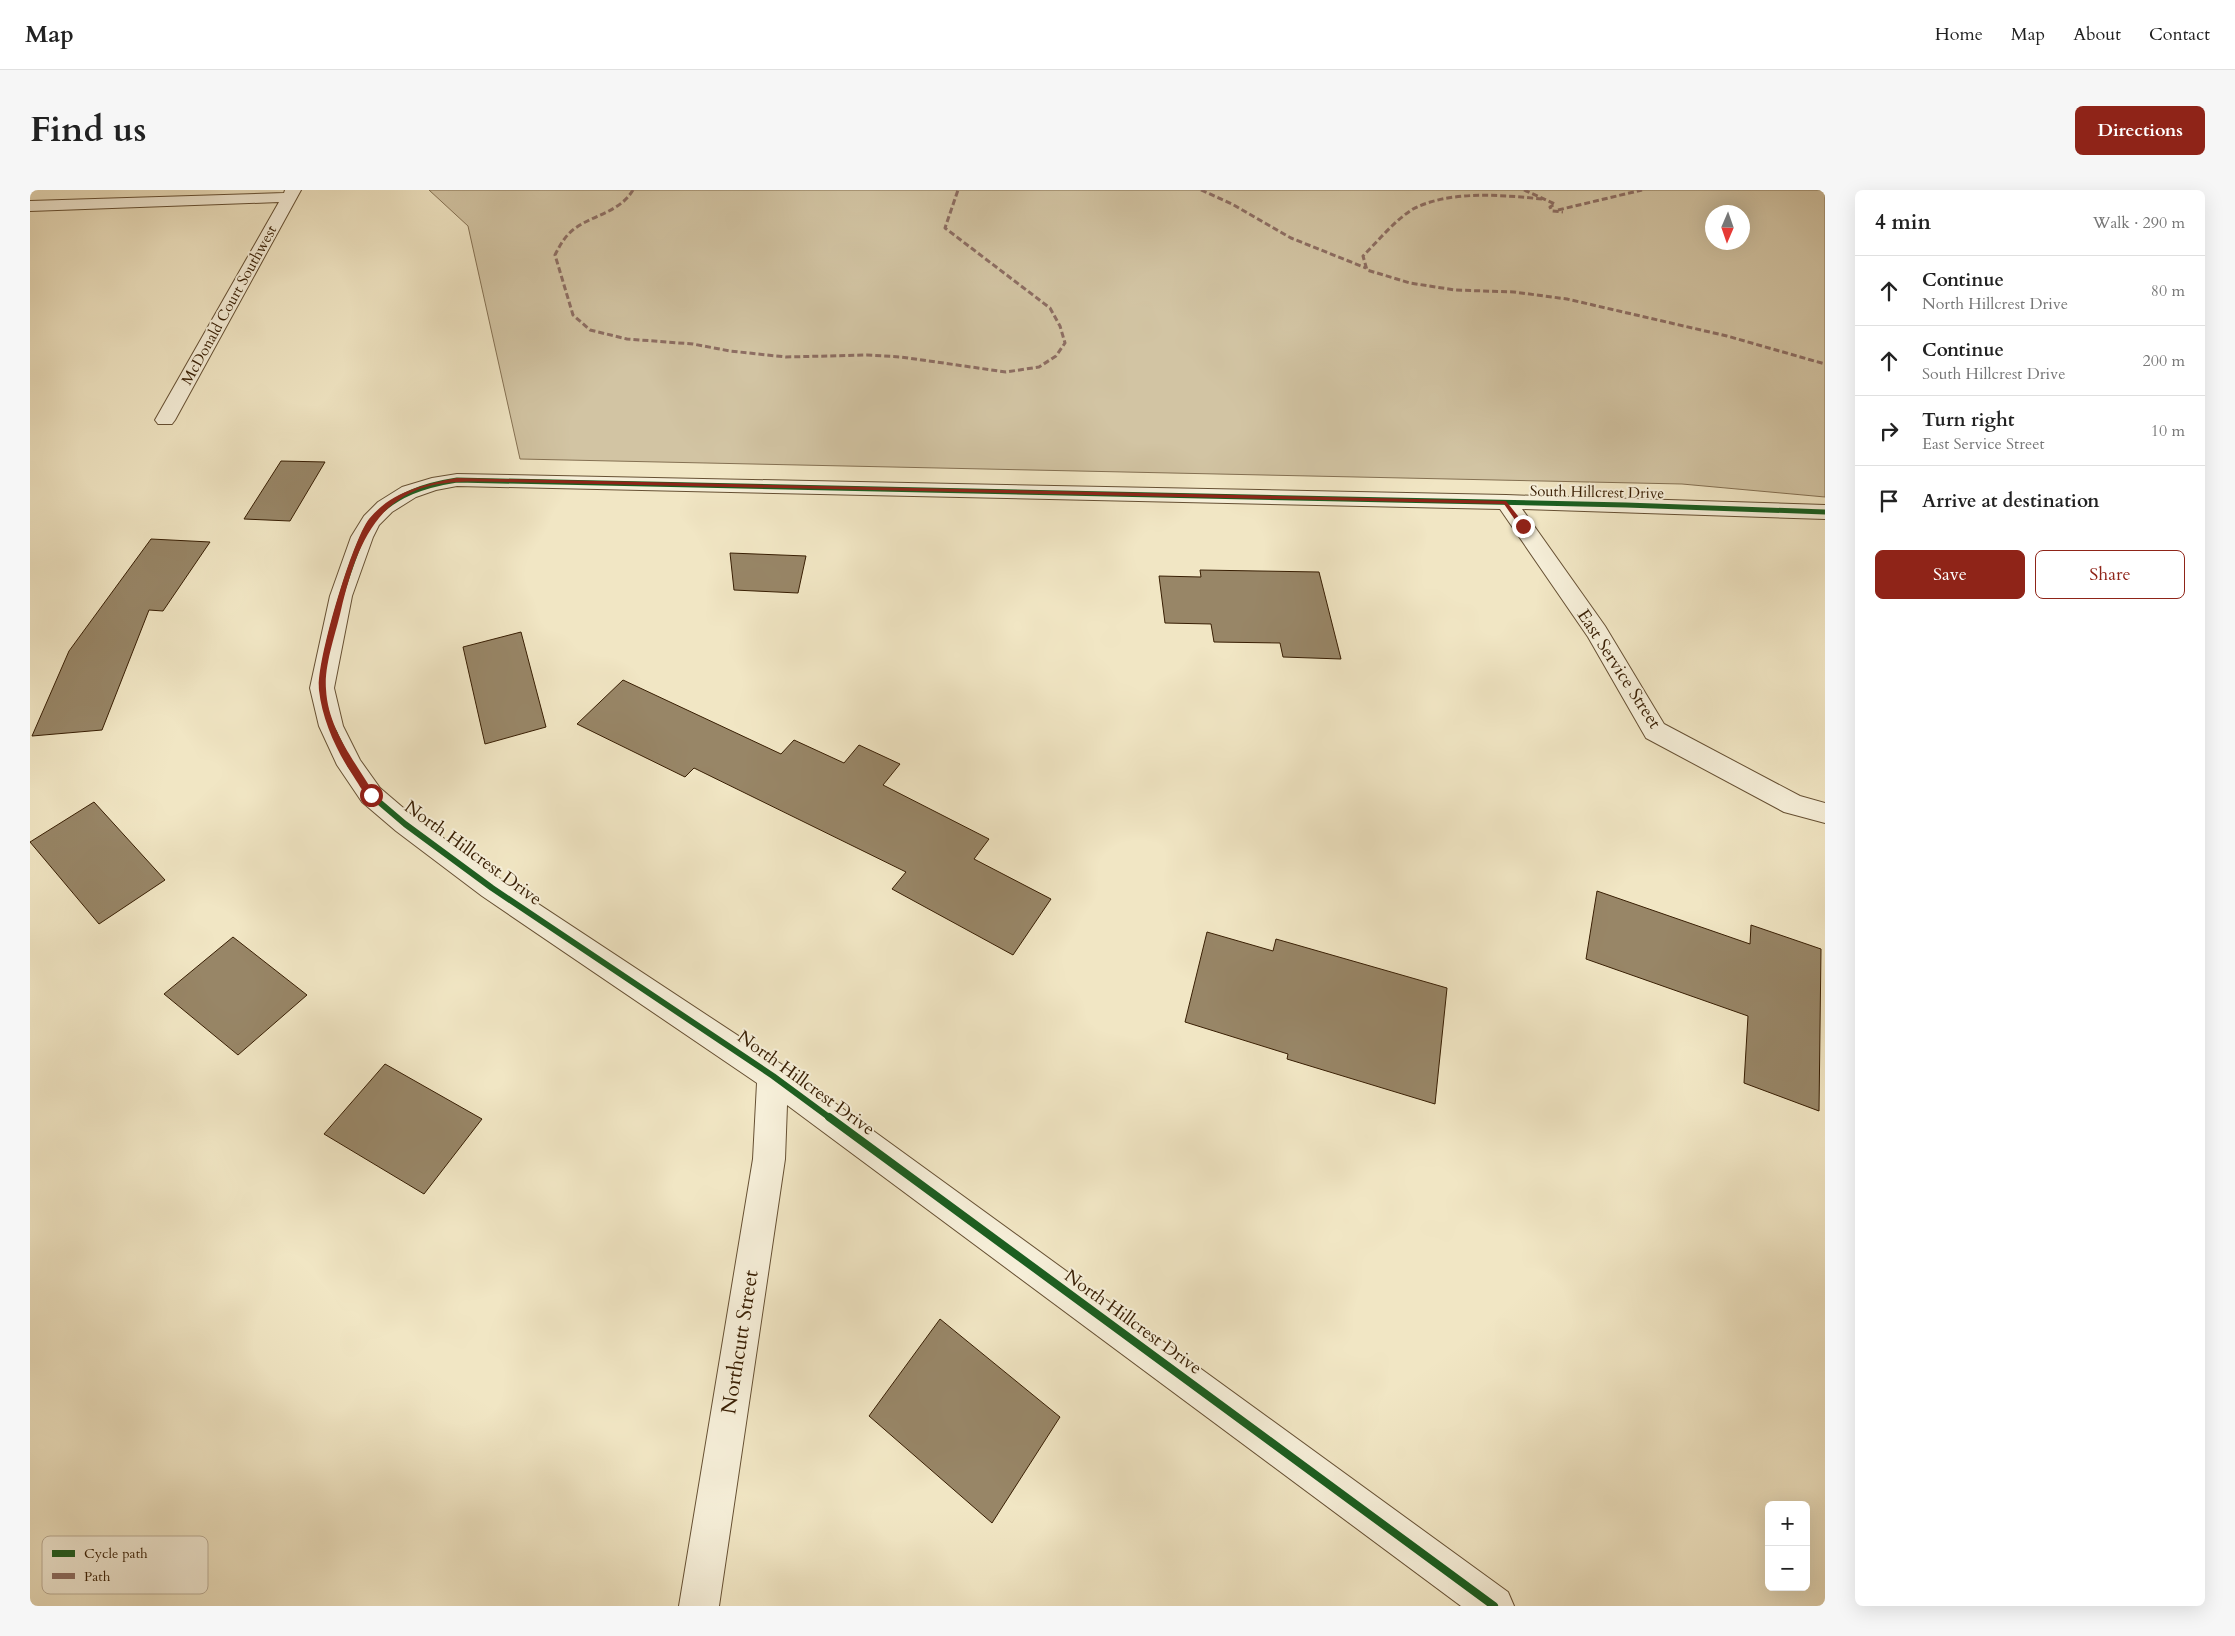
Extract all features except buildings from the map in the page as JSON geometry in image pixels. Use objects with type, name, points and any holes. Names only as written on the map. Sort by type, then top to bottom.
[{"type":"street","points":[[30,206],[291,194]]},
{"type":"street","name":"McDonald Court Southwest","points":[[166,420],[291,194]]},
{"type":"street","name":"South Hillcrest Drive","points":[[409,492],[432,484],[457,480],[499,480],[1506,502],[1825,512]]},
{"type":"street","name":"North Hillcrest Drive","points":[[409,492],[385,507],[371,521],[362,537],[341,596],[327,656],[322,688],[331,726],[350,766],[371,795],[405,824],[492,888],[773,1076],[1494,1606]]},
{"type":"street","name":"East Service Street","points":[[1506,502],[1597,632],[1655,731],[1793,805],[1825,812]]},
{"type":"street","name":"Northcutt Street","points":[[699,1606],[769,1159],[773,1076]]},
{"type":"shaded area","points":[[429,190],[1825,190],[1825,497],[1682,484],[520,459],[468,226]]},
{"type":"marked path","points":[[633,190],[628,198],[615,209],[574,229],[563,241],[555,255],[573,315],[590,330],[627,339],[693,344],[730,351],[786,357],[867,355],[901,357],[1006,372],[1039,367],[1056,356],[1065,343],[1060,326],[1050,308],[945,228],[958,190]]},
{"type":"marked path","points":[[1201,190],[1232,204],[1291,238],[1366,268]]},
{"type":"marked path","points":[[1524,190],[1555,204],[1550,207],[1552,211],[1563,212]]},
{"type":"marked path","points":[[1558,210],[1642,190]]},
{"type":"marked path","points":[[1542,199],[1496,195],[1463,195],[1433,200],[1420,205],[1397,221],[1363,256],[1367,270],[1410,283],[1455,290],[1514,292],[1567,299],[1727,336],[1825,364]]},
{"type":"cycle path","points":[[1494,1606],[773,1076],[492,888],[405,824],[371,795],[350,765],[331,726],[322,688],[327,656],[341,596],[362,537],[371,521],[385,507],[409,492],[432,484],[457,480],[1626,505],[1825,512]]},
{"type":"route","points":[[371,795],[350,766],[331,726],[322,688],[327,656],[341,596],[362,537],[371,521],[385,507],[409,492],[432,484],[457,480],[508,480],[1506,502],[1523,526]]}]
